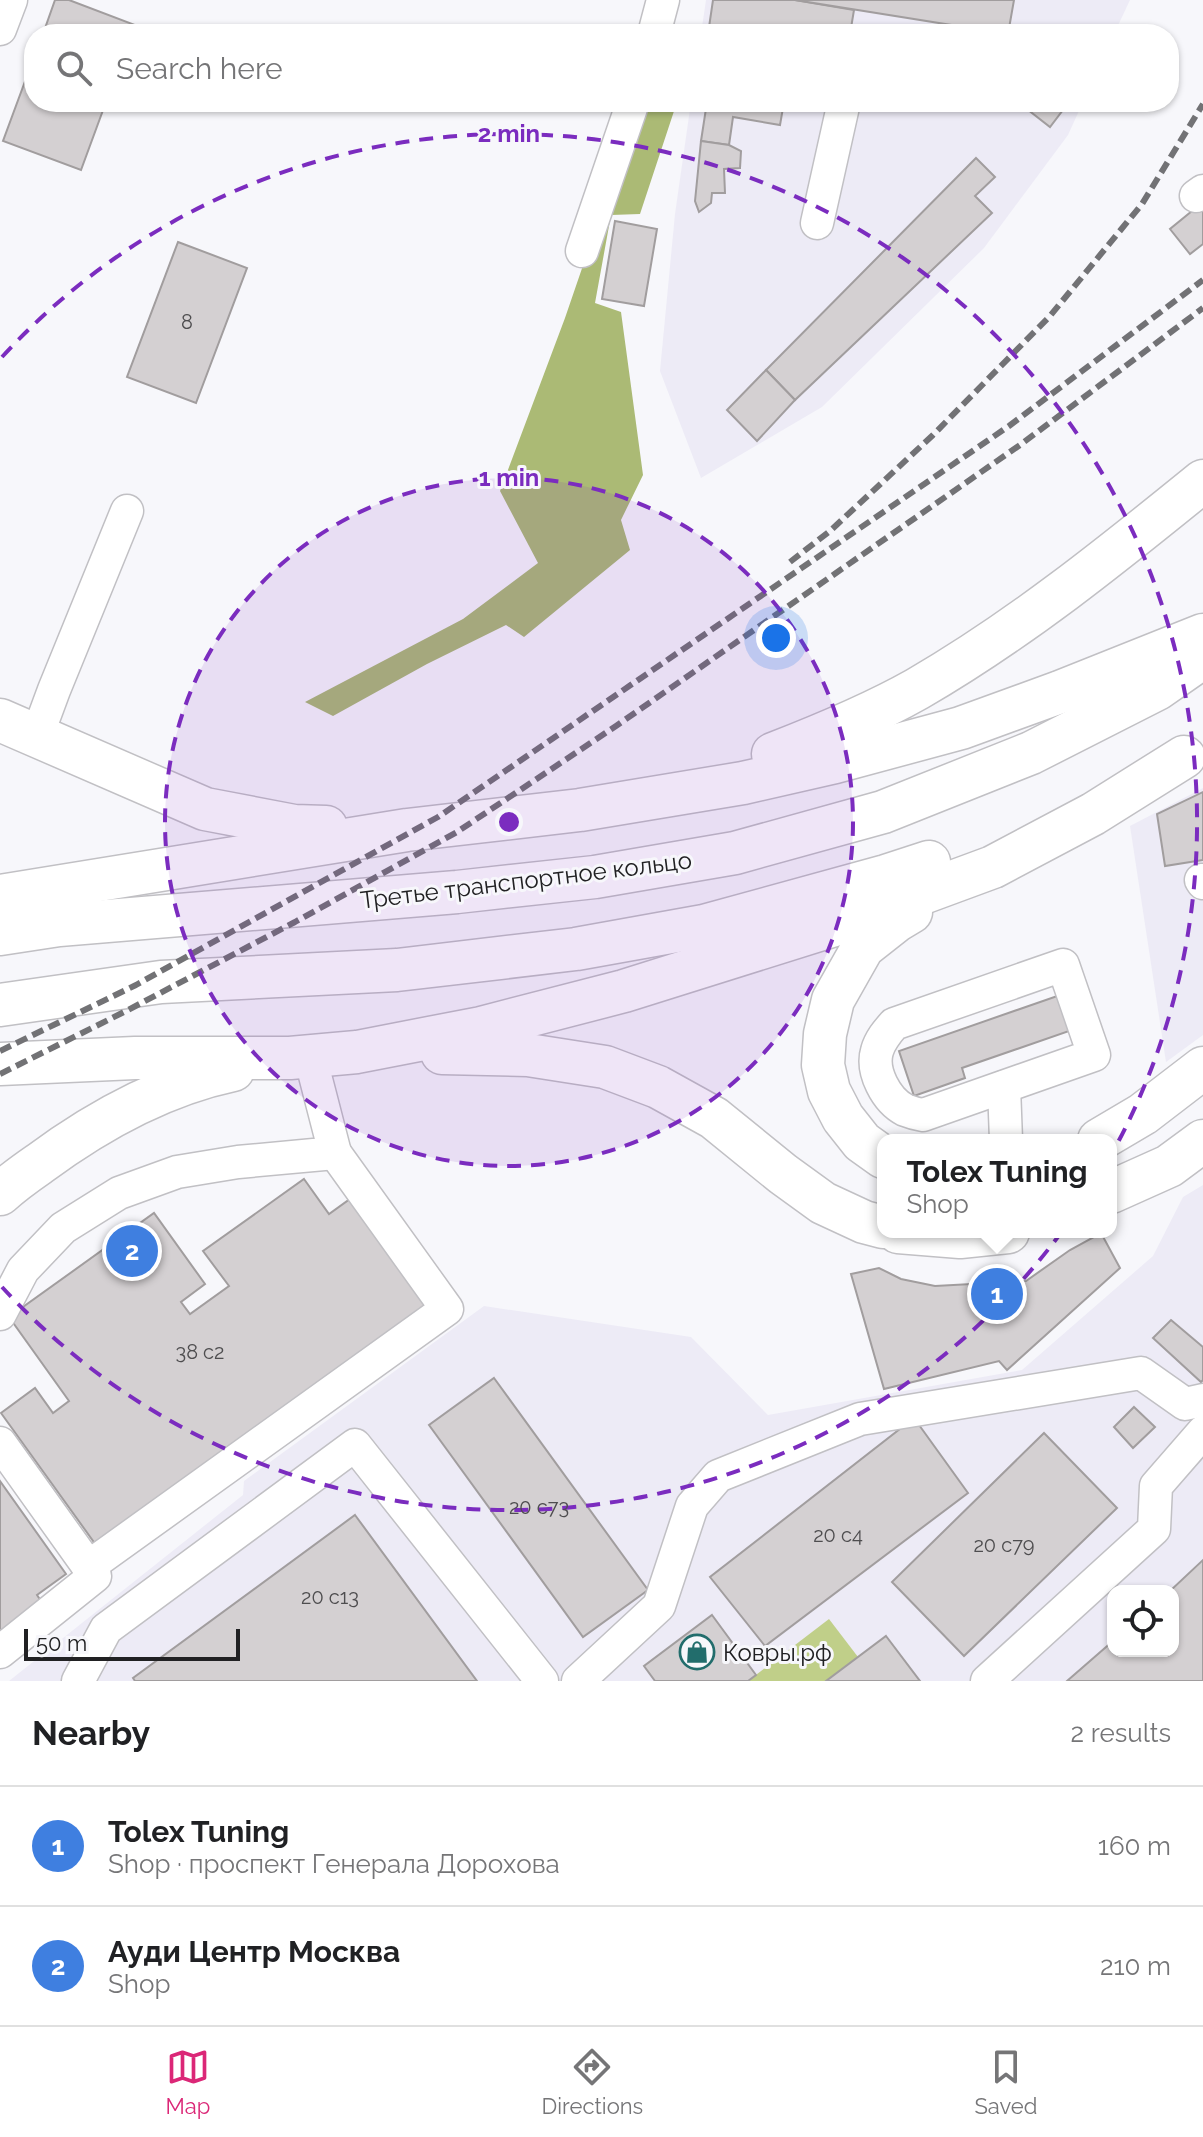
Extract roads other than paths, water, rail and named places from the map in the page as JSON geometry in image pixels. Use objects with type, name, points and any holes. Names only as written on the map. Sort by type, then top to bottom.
[{"type":"main road","points":[[580,810],[750,763],[838,729],[916,689],[990,643],[1109,557],[1203,481]]},
{"type":"main road","points":[[0,896],[407,830],[580,810],[743,783],[961,728],[1203,635]]},
{"type":"main road","name":"Третье транспортное кольцо","points":[[0,934],[59,925],[457,892],[564,880],[735,853],[883,812],[1031,753],[1157,689],[1203,657]]},
{"type":"main road","points":[[0,720],[205,809],[294,826],[407,830]]},
{"type":"main road","points":[[877,1153],[862,1142],[843,1118],[829,1091],[823,1065],[825,1034],[833,1000],[863,947],[896,921],[1093,814],[1194,751]]},
{"type":"main road","points":[[0,1005],[161,982],[431,967],[576,949],[704,926],[886,876],[975,847],[1194,751]]},
{"type":"main road","points":[[0,1064],[135,1058],[300,1057],[357,1052],[481,1028],[624,991],[844,922],[993,867]]},
{"type":"main road","points":[[357,1052],[528,1055],[605,1067],[658,1087],[714,1118],[823,1203],[877,1225]]},
{"type":"main road","points":[[0,1194],[67,1143],[126,1108],[212,1075],[300,1057]]},
{"type":"main road","points":[[1109,1134],[1143,1114],[1203,1068]]},
{"type":"main road","points":[[1117,1189],[1169,1166],[1203,1141]]},
{"type":"lane","points":[[0,29],[11,0]]},
{"type":"lane","points":[[657,24],[663,0]]},
{"type":"lane","points":[[582,251],[630,112]]},
{"type":"lane","points":[[817,223],[842,112]]},
{"type":"lane","points":[[37,736],[127,511]]},
{"type":"lane","points":[[1063,965],[1094,1055],[1004,1087],[923,1115],[903,1109],[889,1096],[877,1073],[876,1053],[882,1038],[894,1024],[1063,965]]},
{"type":"lane","points":[[88,1567],[447,1309],[335,1153],[300,1057]]},
{"type":"lane","points":[[829,1091],[877,1073]]},
{"type":"lane","points":[[1004,1087],[1006,1134]]},
{"type":"lane","points":[[0,1314],[23,1270],[63,1228],[119,1193],[177,1172],[238,1162],[335,1153]]},
{"type":"lane","points":[[578,1681],[659,1606],[692,1506],[718,1476],[860,1419],[1141,1373],[1185,1404],[1203,1400]]},
{"type":"lane","points":[[987,1681],[1154,1529],[1156,1486],[1203,1432]]},
{"type":"lane","points":[[0,1443],[95,1576],[0,1652]]},
{"type":"lane","points":[[78,1681],[106,1629],[355,1445],[542,1681]]},
{"type":"railway","points":[[790,562],[830,531],[933,435],[1050,316],[1142,204],[1203,104]]},
{"type":"railway","points":[[0,1051],[136,985],[438,817],[1009,426],[1203,280]]},
{"type":"railway","points":[[0,1074],[295,922],[457,832],[616,726],[1020,445],[1203,308]]},
{"type":"place","name":"Ауди Центр Москва","points":[[132,1251]]},
{"type":"place","name":"Tolex Tuning","points":[[997,1294]]},
{"type":"place","name":"Ковры.рф","points":[[697,1652]]}]
